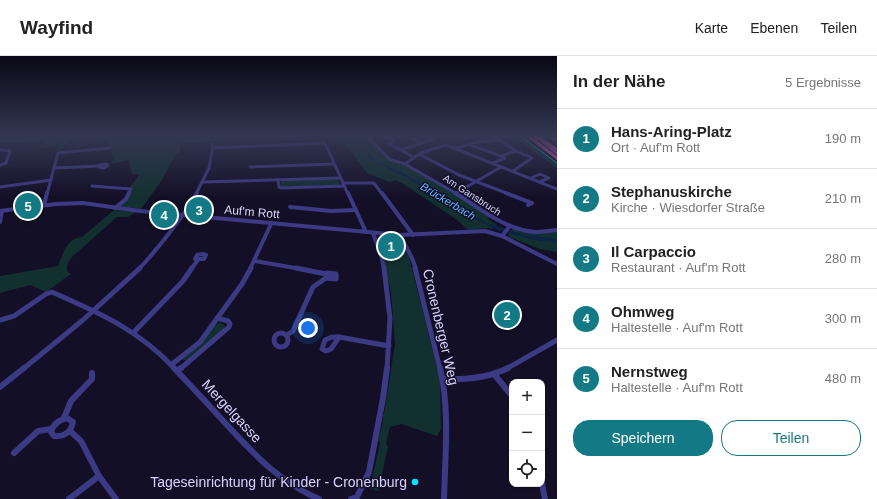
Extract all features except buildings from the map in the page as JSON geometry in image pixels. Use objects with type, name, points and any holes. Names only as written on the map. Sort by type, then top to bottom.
[{"type":"street","points":[[0,165],[6,162],[8,157]]},
{"type":"street","points":[[44,205],[57,157]]},
{"type":"street","points":[[0,387],[94,310],[153,254],[184,215],[203,182],[210,157]]},
{"type":"street","points":[[331,157],[366,232]]},
{"type":"street","name":"Am Gansbruch","points":[[388,157],[456,193],[485,211],[497,221],[509,227],[536,232],[557,230]]},
{"type":"street","points":[[404,164],[413,157]]},
{"type":"street","points":[[424,157],[454,173],[532,203],[528,205]]},
{"type":"street","points":[[477,157],[557,189]]},
{"type":"street","points":[[493,163],[505,158],[502,157]]},
{"type":"street","points":[[513,171],[532,158],[529,157]]},
{"type":"street","points":[[250,167],[334,164]]},
{"type":"street","points":[[54,168],[99,166]]},
{"type":"street","points":[[456,193],[477,182],[501,166]]},
{"type":"street","points":[[530,178],[540,174],[549,178],[539,182]]},
{"type":"street","points":[[203,182],[341,178]]},
{"type":"street","points":[[0,187],[51,180]]},
{"type":"street","points":[[278,180],[279,187],[281,188],[374,183],[413,235]]},
{"type":"street","points":[[92,186],[131,189],[126,199],[115,208]]},
{"type":"street","name":"Auf'm Rott","points":[[1,211],[76,202],[115,208],[271,224],[400,235],[485,231],[502,235],[557,264]]},
{"type":"street","points":[[290,207],[332,211],[356,210]]},
{"type":"street","points":[[0,222],[1,211]]},
{"type":"street","points":[[172,365],[200,342],[218,318],[255,261],[271,224]]},
{"type":"street","name":"Am Gansbruch","points":[[502,235],[509,227]]},
{"type":"street","points":[[356,498],[362,491],[369,472],[383,398],[389,346],[388,288],[382,259],[373,233]]},
{"type":"street","name":"Cronenberger Weg","points":[[400,235],[412,258],[443,379],[446,434],[444,499]]},
{"type":"street","points":[[134,332],[183,281],[198,260]]},
{"type":"street","points":[[255,261],[326,276],[313,287],[292,331],[286,335]]},
{"type":"street","name":"Mergelgasse","points":[[0,320],[14,316],[50,292],[94,310],[134,332],[151,345],[172,365],[253,453],[279,477],[300,491],[319,499]]},
{"type":"street","points":[[177,371],[229,327],[230,324],[228,321],[218,318]]},
{"type":"street","points":[[338,337],[389,346]]},
{"type":"street","points":[[443,379],[467,380],[494,374],[506,369],[557,340]]},
{"type":"street","points":[[64,418],[66,407],[92,379],[92,373]]},
{"type":"street","points":[[494,374],[509,392]]},
{"type":"street","points":[[14,453],[38,431],[51,429],[56,422],[64,418],[70,419],[73,422],[70,431],[64,435],[57,437],[52,434],[51,429]]},
{"type":"street","points":[[70,431],[81,441],[99,476],[116,499]]},
{"type":"street","points":[[69,499],[99,476]]},
{"type":"street","points":[[543,487],[545,499]]},
{"type":"green space","points":[[113,157],[174,157],[162,180],[141,209],[119,206],[128,197],[132,189],[130,187],[140,174],[132,174],[129,160],[110,164],[114,159]]},
{"type":"green space","points":[[355,157],[388,157],[427,176],[491,218],[487,218],[497,225],[493,229],[485,228],[468,230],[457,220],[405,185],[396,180],[390,182],[367,173]]},
{"type":"green space","points":[[541,157],[547,157],[557,164],[557,168]]},
{"type":"green space","points":[[338,179],[340,185],[280,187],[281,181]]},
{"type":"green space","points":[[114,210],[136,212],[128,217],[117,217],[73,256],[67,266],[68,272],[71,274],[46,292],[30,285],[0,293],[0,276],[58,266],[69,243],[82,237]]},
{"type":"green space","points":[[512,229],[557,232],[557,252],[540,249],[509,237],[508,234]]},
{"type":"green space","points":[[378,236],[390,237],[398,240],[409,257],[440,379],[441,429],[437,436],[401,424],[390,427],[386,443],[388,447],[378,491],[370,489],[380,443],[378,440],[383,422],[395,344],[391,292]]},
{"type":"green space","points":[[220,323],[225,325],[224,329],[186,360],[183,360],[215,325]]},
{"type":"water","name":"Brückerbach","points":[[369,157],[372,157],[376,161],[405,174],[487,223],[525,235],[557,239],[557,242],[540,241],[500,231],[473,218],[405,177],[372,160]]},
{"type":"tram line","points":[[548,157],[557,163]]},
{"type":"place","name":"Nernstweg","points":[[28,206]]},
{"type":"place","name":"Il Carpaccio","points":[[199,210]]},
{"type":"place","name":"Ohmweg","points":[[164,215]]},
{"type":"place","name":"Hans-Aring-Platz","points":[[391,246]]},
{"type":"place","name":"Stephanuskirche","points":[[507,315]]},
{"type":"place","name":"Tageseinrichtung für Kinder - Cronenburg","points":[[415,482]]}]
